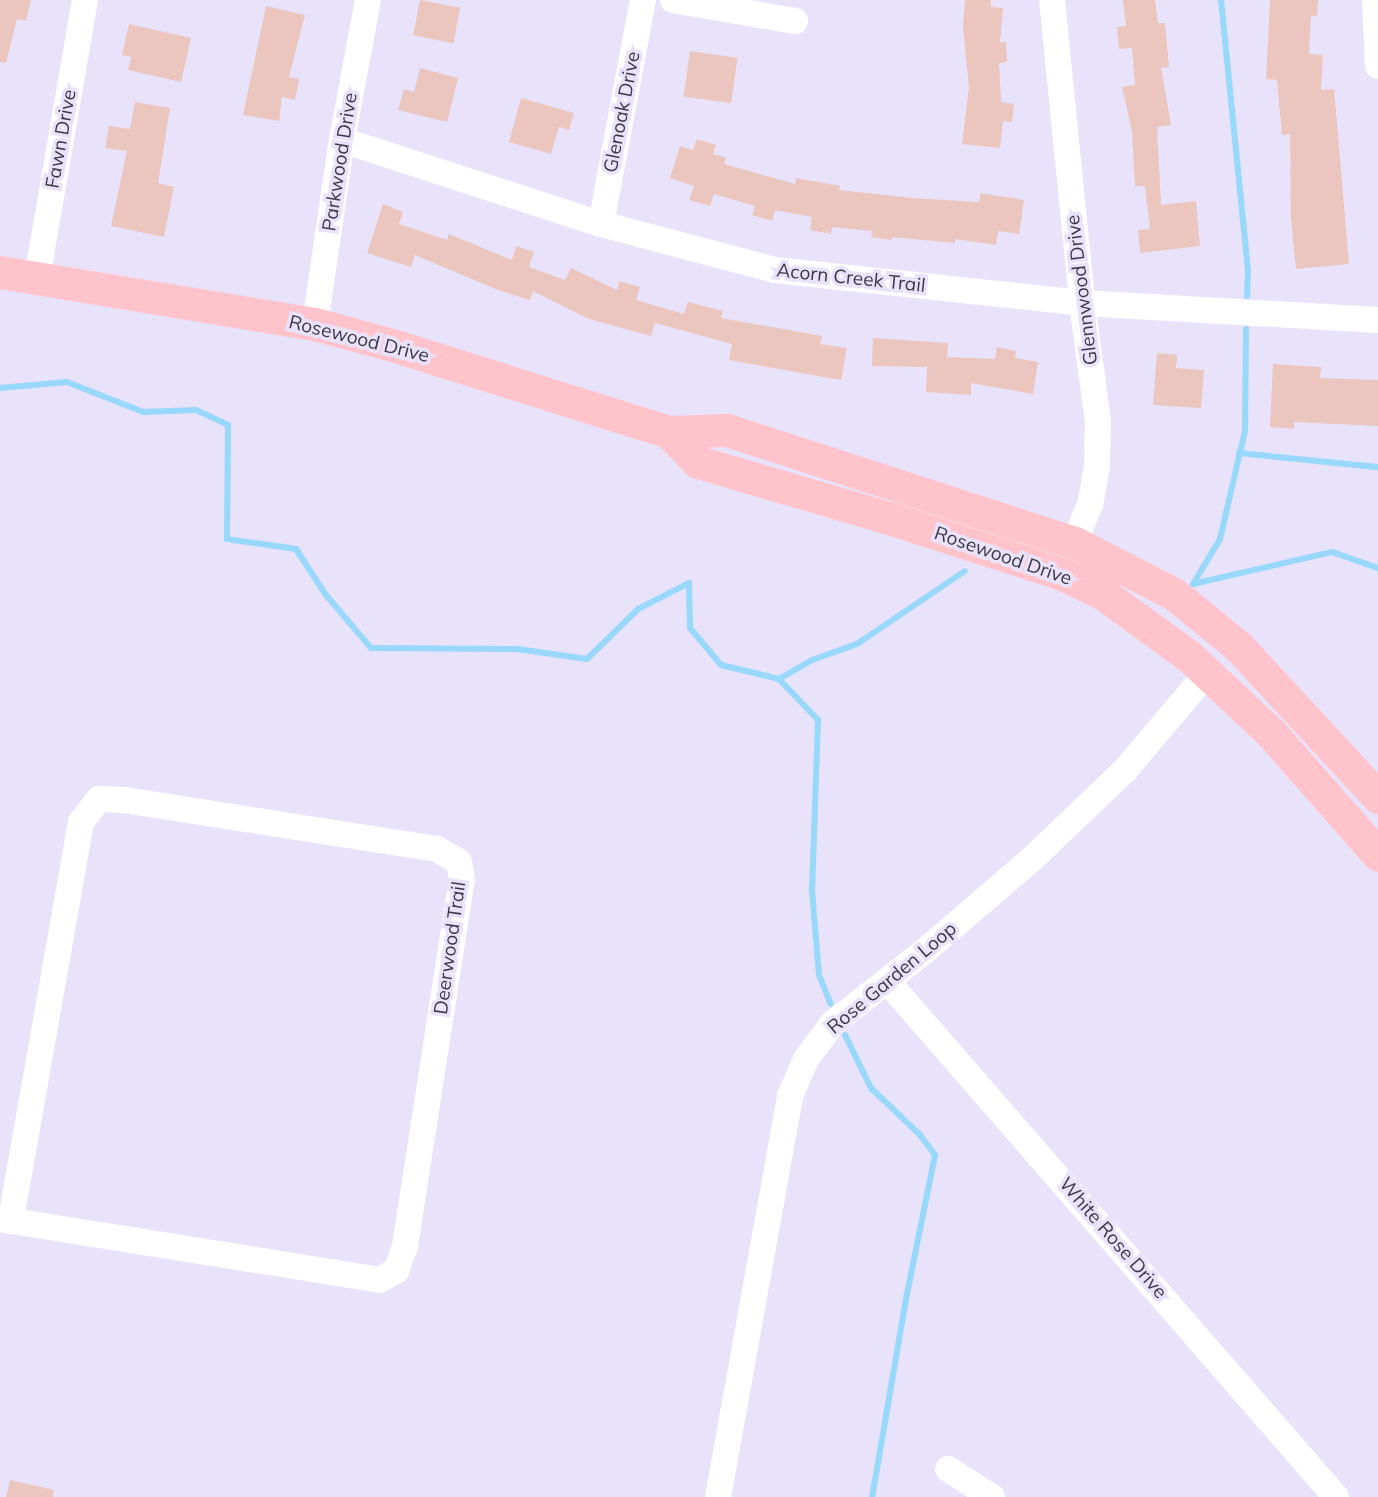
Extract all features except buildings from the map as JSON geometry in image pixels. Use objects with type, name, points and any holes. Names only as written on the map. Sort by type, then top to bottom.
[{"type":"main road","name":"Rosewood Drive","points":[[0,272],[315,324],[399,346],[669,432],[727,430],[1074,543],[1174,594],[1238,646],[1378,797]]},
{"type":"main road","name":"Rosewood Drive","points":[[669,432],[698,462],[892,519],[1062,574],[1102,593],[1207,673],[1272,733],[1378,855]]},
{"type":"street","name":"Fawn Drive","points":[[37,278],[85,0]]},
{"type":"street","name":"Parkwood Drive","points":[[315,324],[342,140],[368,0]]},
{"type":"street","name":"Glenoak Drive","points":[[601,224],[643,0]]},
{"type":"street","points":[[673,0],[794,21]]},
{"type":"street","name":"Glennwood Drive","points":[[1052,0],[1082,303],[1098,422],[1097,466],[1090,504],[1062,574]]},
{"type":"street","points":[[1375,0],[1377,54]]},
{"type":"street","name":"Acorn Creek Trail","points":[[342,140],[601,224],[775,271],[1082,303],[1378,320]]},
{"type":"street","name":"Rose Garden Loop","points":[[718,1497],[790,1096],[806,1059],[832,1024],[1033,858],[1126,769],[1207,673]]},
{"type":"street","name":"Deerwood Trail","points":[[99,799],[125,800],[437,849],[458,862],[462,879],[456,920],[405,1246],[396,1271],[379,1280],[5,1220],[80,822],[99,799]]},
{"type":"street","name":"White Rose Drive","points":[[887,981],[1336,1497]]},
{"type":"street","points":[[948,1469],[992,1497]]},
{"type":"waterway","points":[[1221,0],[1248,270],[1247,296]]},
{"type":"waterway","points":[[1193,584],[1220,539],[1245,431],[1246,329]]},
{"type":"waterway","points":[[0,388],[67,382],[143,412],[196,410],[228,425],[227,539],[296,549],[326,595],[371,648],[517,649],[587,659],[638,609],[689,583],[690,628],[721,665],[779,679],[812,660],[857,644],[965,571]]},
{"type":"waterway","points":[[1239,453],[1378,467]]},
{"type":"waterway","points":[[1193,584],[1332,552],[1378,568]]},
{"type":"waterway","points":[[779,679],[818,720],[812,890],[819,975],[831,1004]]},
{"type":"waterway","points":[[845,1035],[871,1088],[920,1135],[935,1155],[906,1299],[872,1497]]}]
